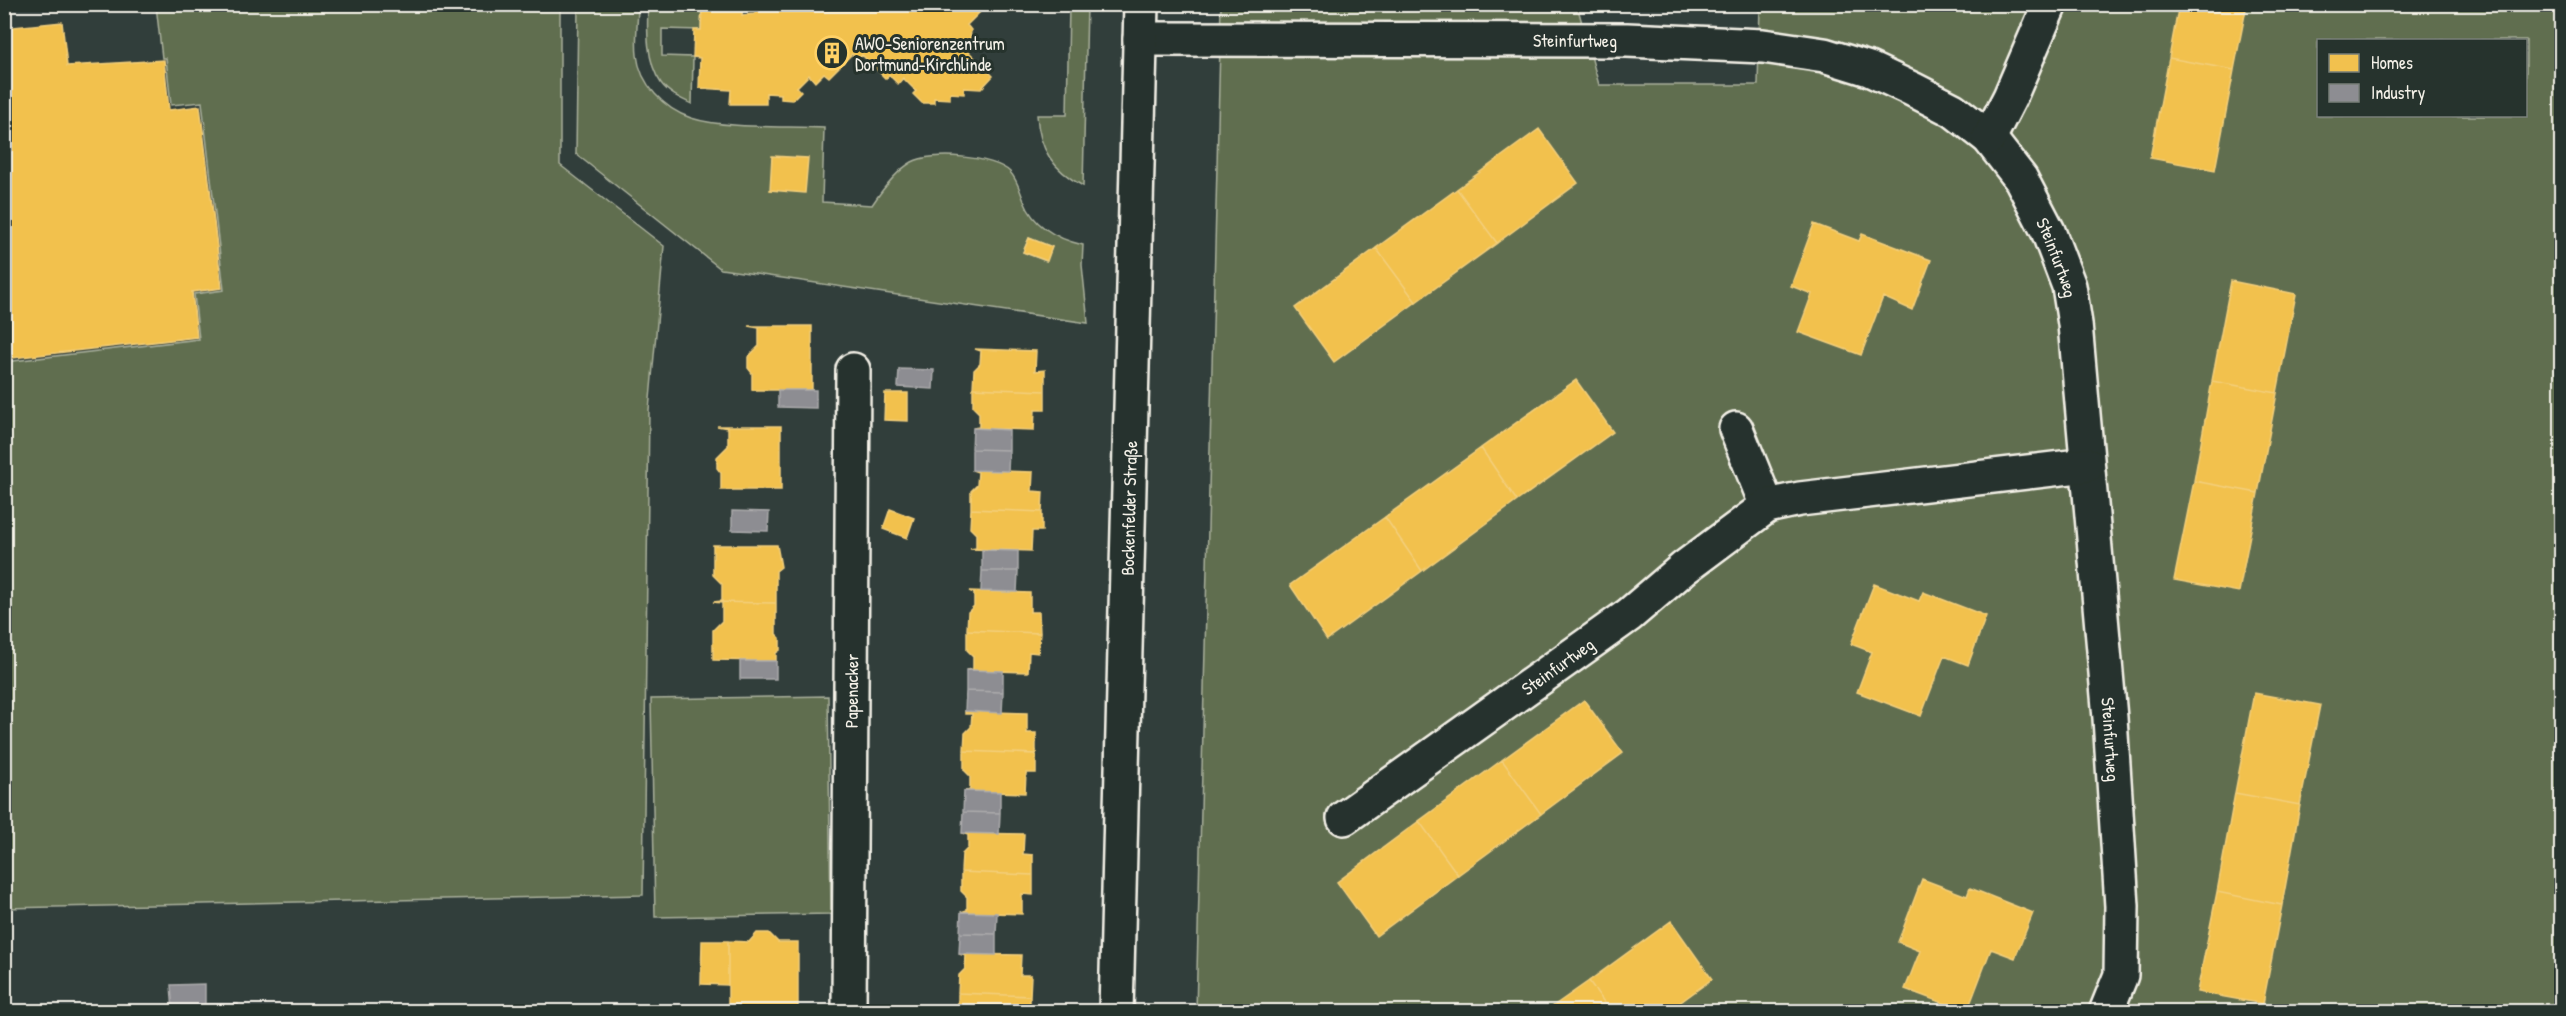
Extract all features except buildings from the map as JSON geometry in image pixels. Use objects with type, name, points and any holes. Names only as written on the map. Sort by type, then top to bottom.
[{"type":"street","name":"Bockenfelder Straße","points":[[1116,1011],[1141,4]]},
{"type":"street","points":[[1989,138],[2010,97],[2050,4]]},
{"type":"street","name":"Steinfurtweg","points":[[1140,39],[1548,39],[1763,46],[1824,55],[1869,69],[1953,110],[1989,138],[2021,179],[2048,231],[2069,286],[2082,386],[2110,718],[2122,906],[2121,975],[2106,1011]]},
{"type":"street","name":"Papenacker","points":[[849,1011],[853,370]]},
{"type":"street","points":[[1736,429],[1767,506]]},
{"type":"street","name":"Steinfurtweg","points":[[1344,818],[1629,615],[1684,568],[1767,506],[2087,465]]},
{"type":"green space","points":[[156,5],[560,5],[560,165],[664,246],[649,410],[643,895],[5,908],[5,362],[199,339],[194,294],[224,290],[202,102],[171,105],[166,58],[162,58]]},
{"type":"green space","points":[[578,5],[638,5],[636,43],[639,66],[655,94],[681,114],[705,122],[721,124],[824,128],[822,202],[872,205],[900,170],[912,162],[933,157],[977,159],[991,162],[1010,172],[1028,210],[1040,225],[1064,239],[1083,245],[1082,265],[1088,323],[721,269],[576,154]],"holes":[[[1029,238],[1052,247],[1046,261],[1023,252]]]},
{"type":"green space","points":[[648,5],[702,5],[701,30],[662,29],[662,56],[693,57],[692,104],[667,90],[656,75],[648,45]]},
{"type":"green space","points":[[1069,5],[1087,5],[1083,186],[1063,173],[1050,157],[1041,138],[1037,115],[1067,115]]},
{"type":"green space","points":[[1221,5],[1577,5],[1599,85],[1758,85],[1760,5],[2561,5],[2561,1011],[1196,1012]]},
{"type":"green space","points":[[828,696],[831,914],[655,917],[651,699]]},
{"type":"place","name":"AWO-Seniorenzentrum Dortmund-Kirchlinde","points":[[832,53]]}]
